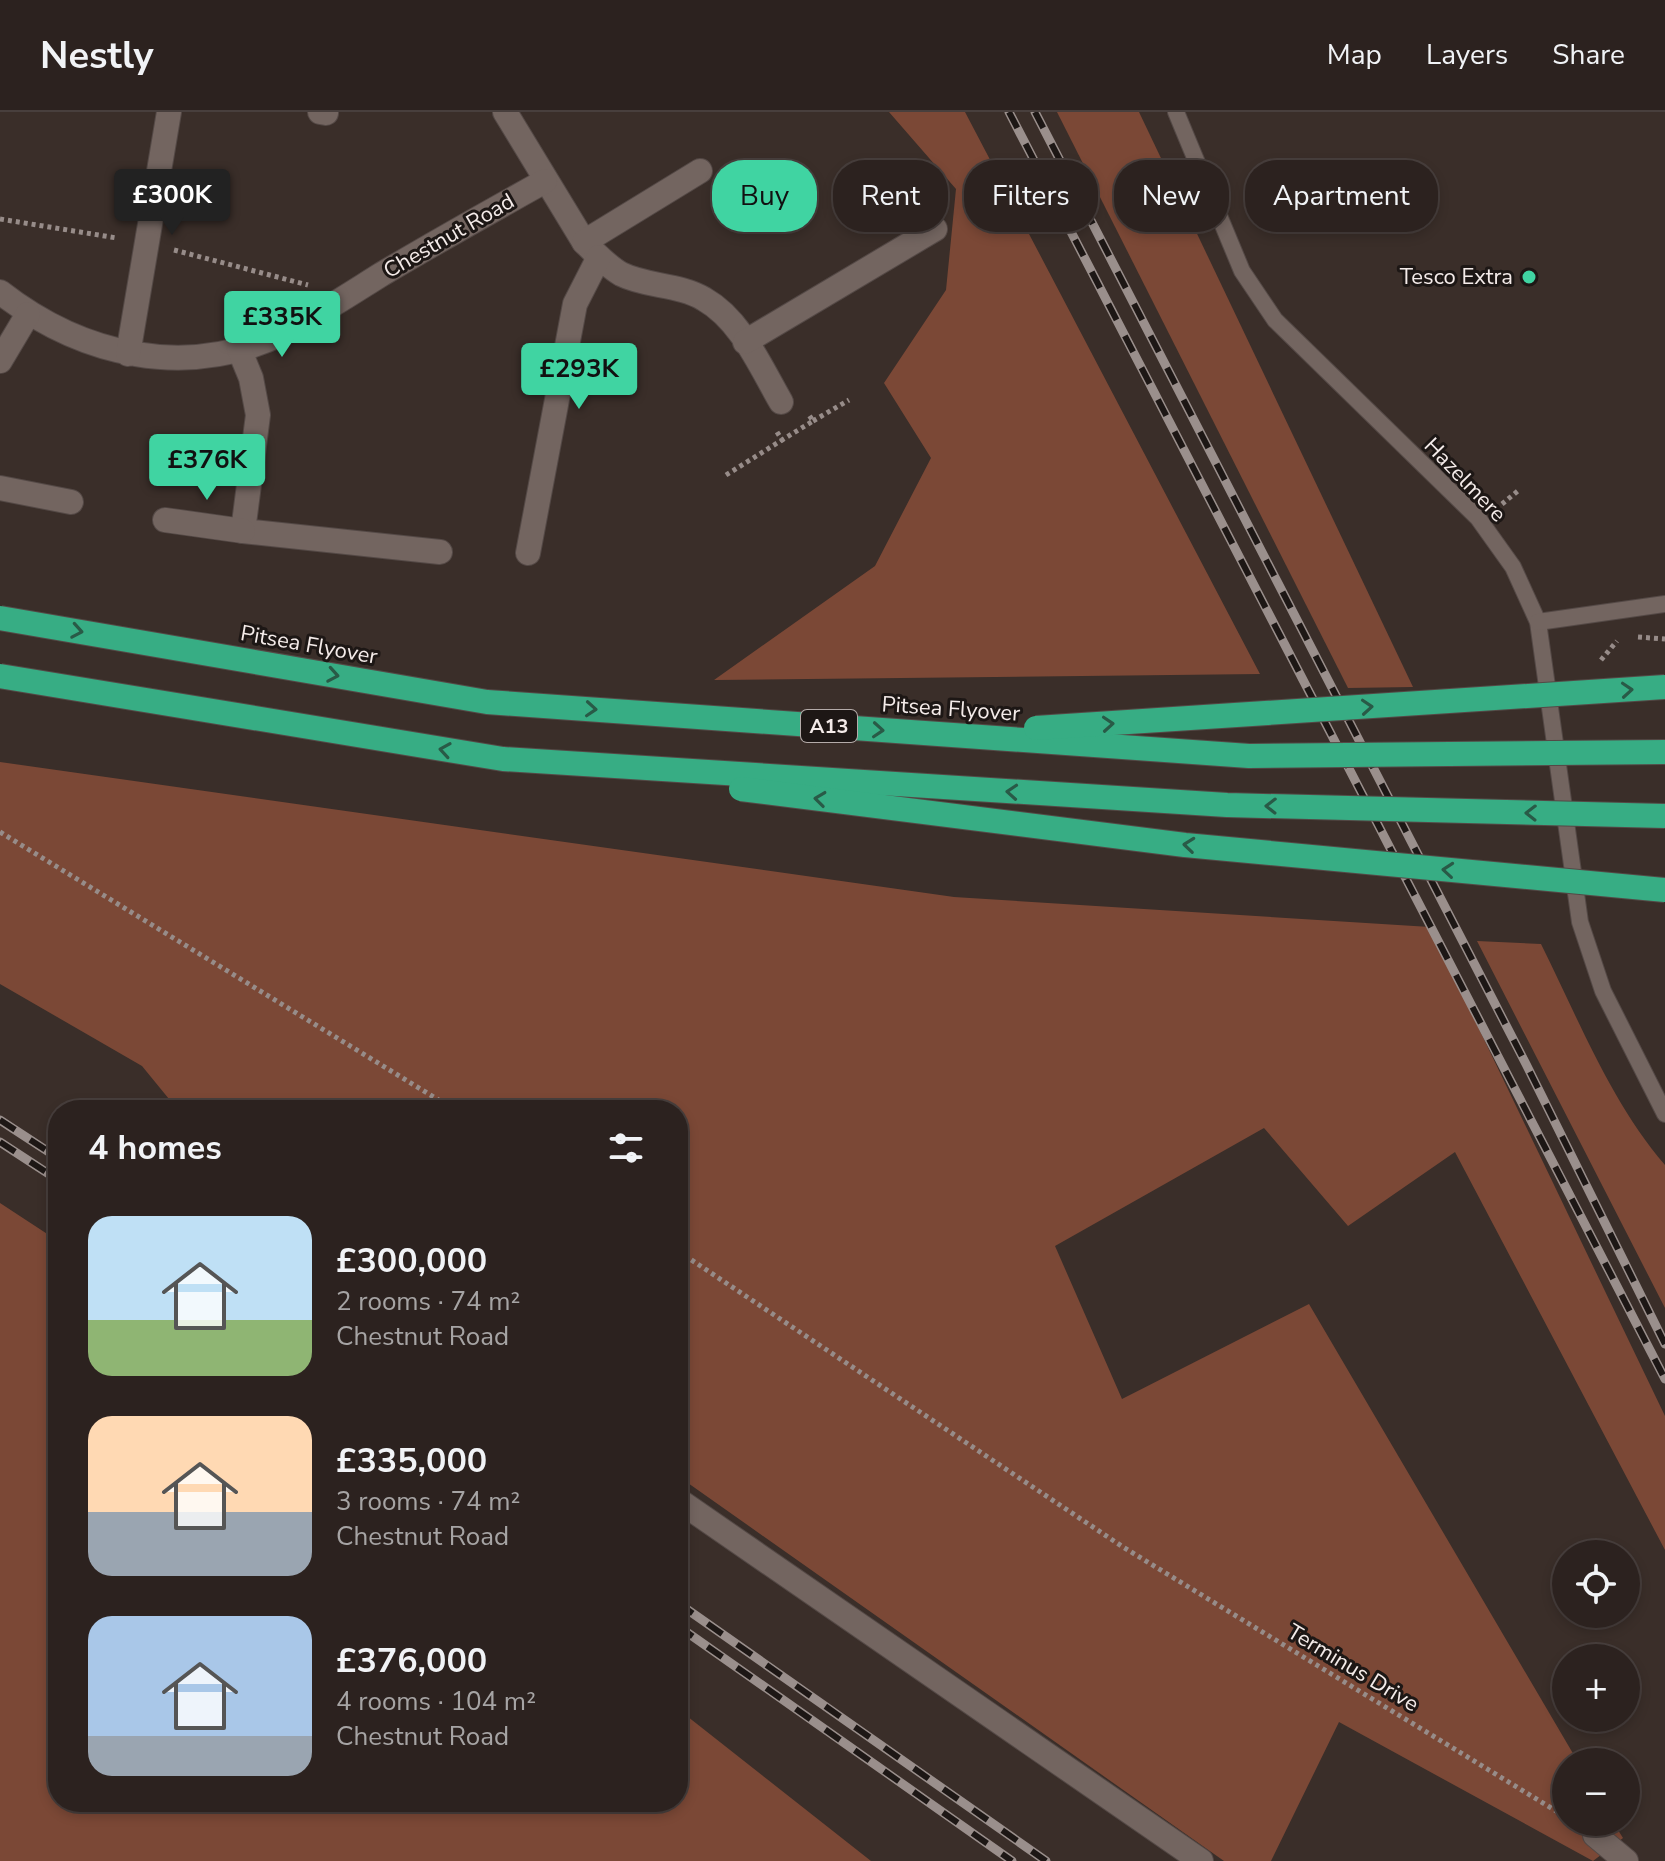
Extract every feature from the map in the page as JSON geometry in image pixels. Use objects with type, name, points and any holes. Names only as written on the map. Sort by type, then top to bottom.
[{"type":"highway","name":"Pitsea Flyover","points":[[0,618],[487,702],[1249,756],[1665,752]]},
{"type":"highway","points":[[0,676],[503,759],[1185,845],[1665,890]]},
{"type":"highway","name":"A13","points":[[946,734],[1665,687]]},
{"type":"highway","points":[[503,759],[1227,805],[1665,816]]},
{"type":"street","points":[[128,354],[169,112]]},
{"type":"street","points":[[505,112],[545,181],[592,249],[622,274],[703,299],[719,310],[745,342],[781,402]]},
{"type":"street","points":[[528,553],[575,304],[592,249],[700,171]]},
{"type":"street","name":"Chestnut Road","points":[[0,292],[28,314],[93,346],[128,354],[198,358],[239,349],[284,332],[545,181]]},
{"type":"street","points":[[745,342],[930,232]]},
{"type":"street","points":[[0,361],[28,314]]},
{"type":"street","points":[[239,349],[251,378],[258,415],[243,531]]},
{"type":"street","points":[[0,488],[71,502]]},
{"type":"street","points":[[165,520],[440,552]]},
{"type":"street","points":[[688,1507],[1201,1861]]},
{"type":"street","points":[[1596,1836],[1626,1861]]},
{"type":"lane","name":"Hazelmere","points":[[1176,112],[1242,271],[1275,320],[1478,518],[1513,567],[1538,622],[1580,922],[1603,991],[1665,1114]]},
{"type":"lane","points":[[1538,622],[1665,604]]},
{"type":"path","points":[[0,219],[146,243],[321,289]]},
{"type":"path","points":[[726,475],[849,400]]},
{"type":"path","points":[[806,409],[813,421]]},
{"type":"path","points":[[774,427],[782,440]]},
{"type":"path","points":[[1501,504],[1519,490]]},
{"type":"path","points":[[0,832],[439,1100]]},
{"type":"path","name":"Terminus Drive","points":[[688,1258],[1123,1547],[1552,1808]]},
{"type":"shaded area","points":[[889,112],[965,112],[990,160],[964,160],[964,232],[1028,232],[1260,674],[714,680],[875,566],[931,458],[884,383],[946,290],[956,189],[948,180],[948,160],[931,160]]},
{"type":"shaded area","points":[[1057,112],[1139,112],[1162,160],[1114,160],[1114,225],[1098,193],[1098,160],[1081,160]]},
{"type":"shaded area","points":[[1118,232],[1196,232],[1413,687],[1348,688]]},
{"type":"shaded area","points":[[0,762],[954,897],[1430,927],[1665,1416],[1665,1550],[1455,1152],[1348,1226],[1264,1128],[1055,1246],[1122,1399],[1309,1304],[1552,1718],[1552,1732],[1560,1732],[1570,1748],[1552,1748],[1552,1836],[1623,1838],[1593,1861],[1339,1722],[1271,1861],[1224,1861],[688,1483],[688,1100],[170,1100],[142,1066],[0,984]]},
{"type":"shaded area","points":[[1477,941],[1541,944],[1611,1086],[1645,1140],[1665,1165],[1665,1308]]},
{"type":"shaded area","points":[[0,1203],[48,1234],[48,1812],[688,1812],[688,1717],[871,1861],[0,1861]]},
{"type":"railway","points":[[1009,112],[1665,1379]]},
{"type":"railway","points":[[1035,112],[1526,1064],[1665,1344]]},
{"type":"railway","points":[[0,1120],[48,1151]]},
{"type":"railway","points":[[0,1142],[48,1173]]},
{"type":"railway","points":[[688,1610],[1046,1861]]},
{"type":"railway","points":[[688,1633],[1012,1861]]},
{"type":"place","name":"Tesco Extra","points":[[1529,277]]}]
